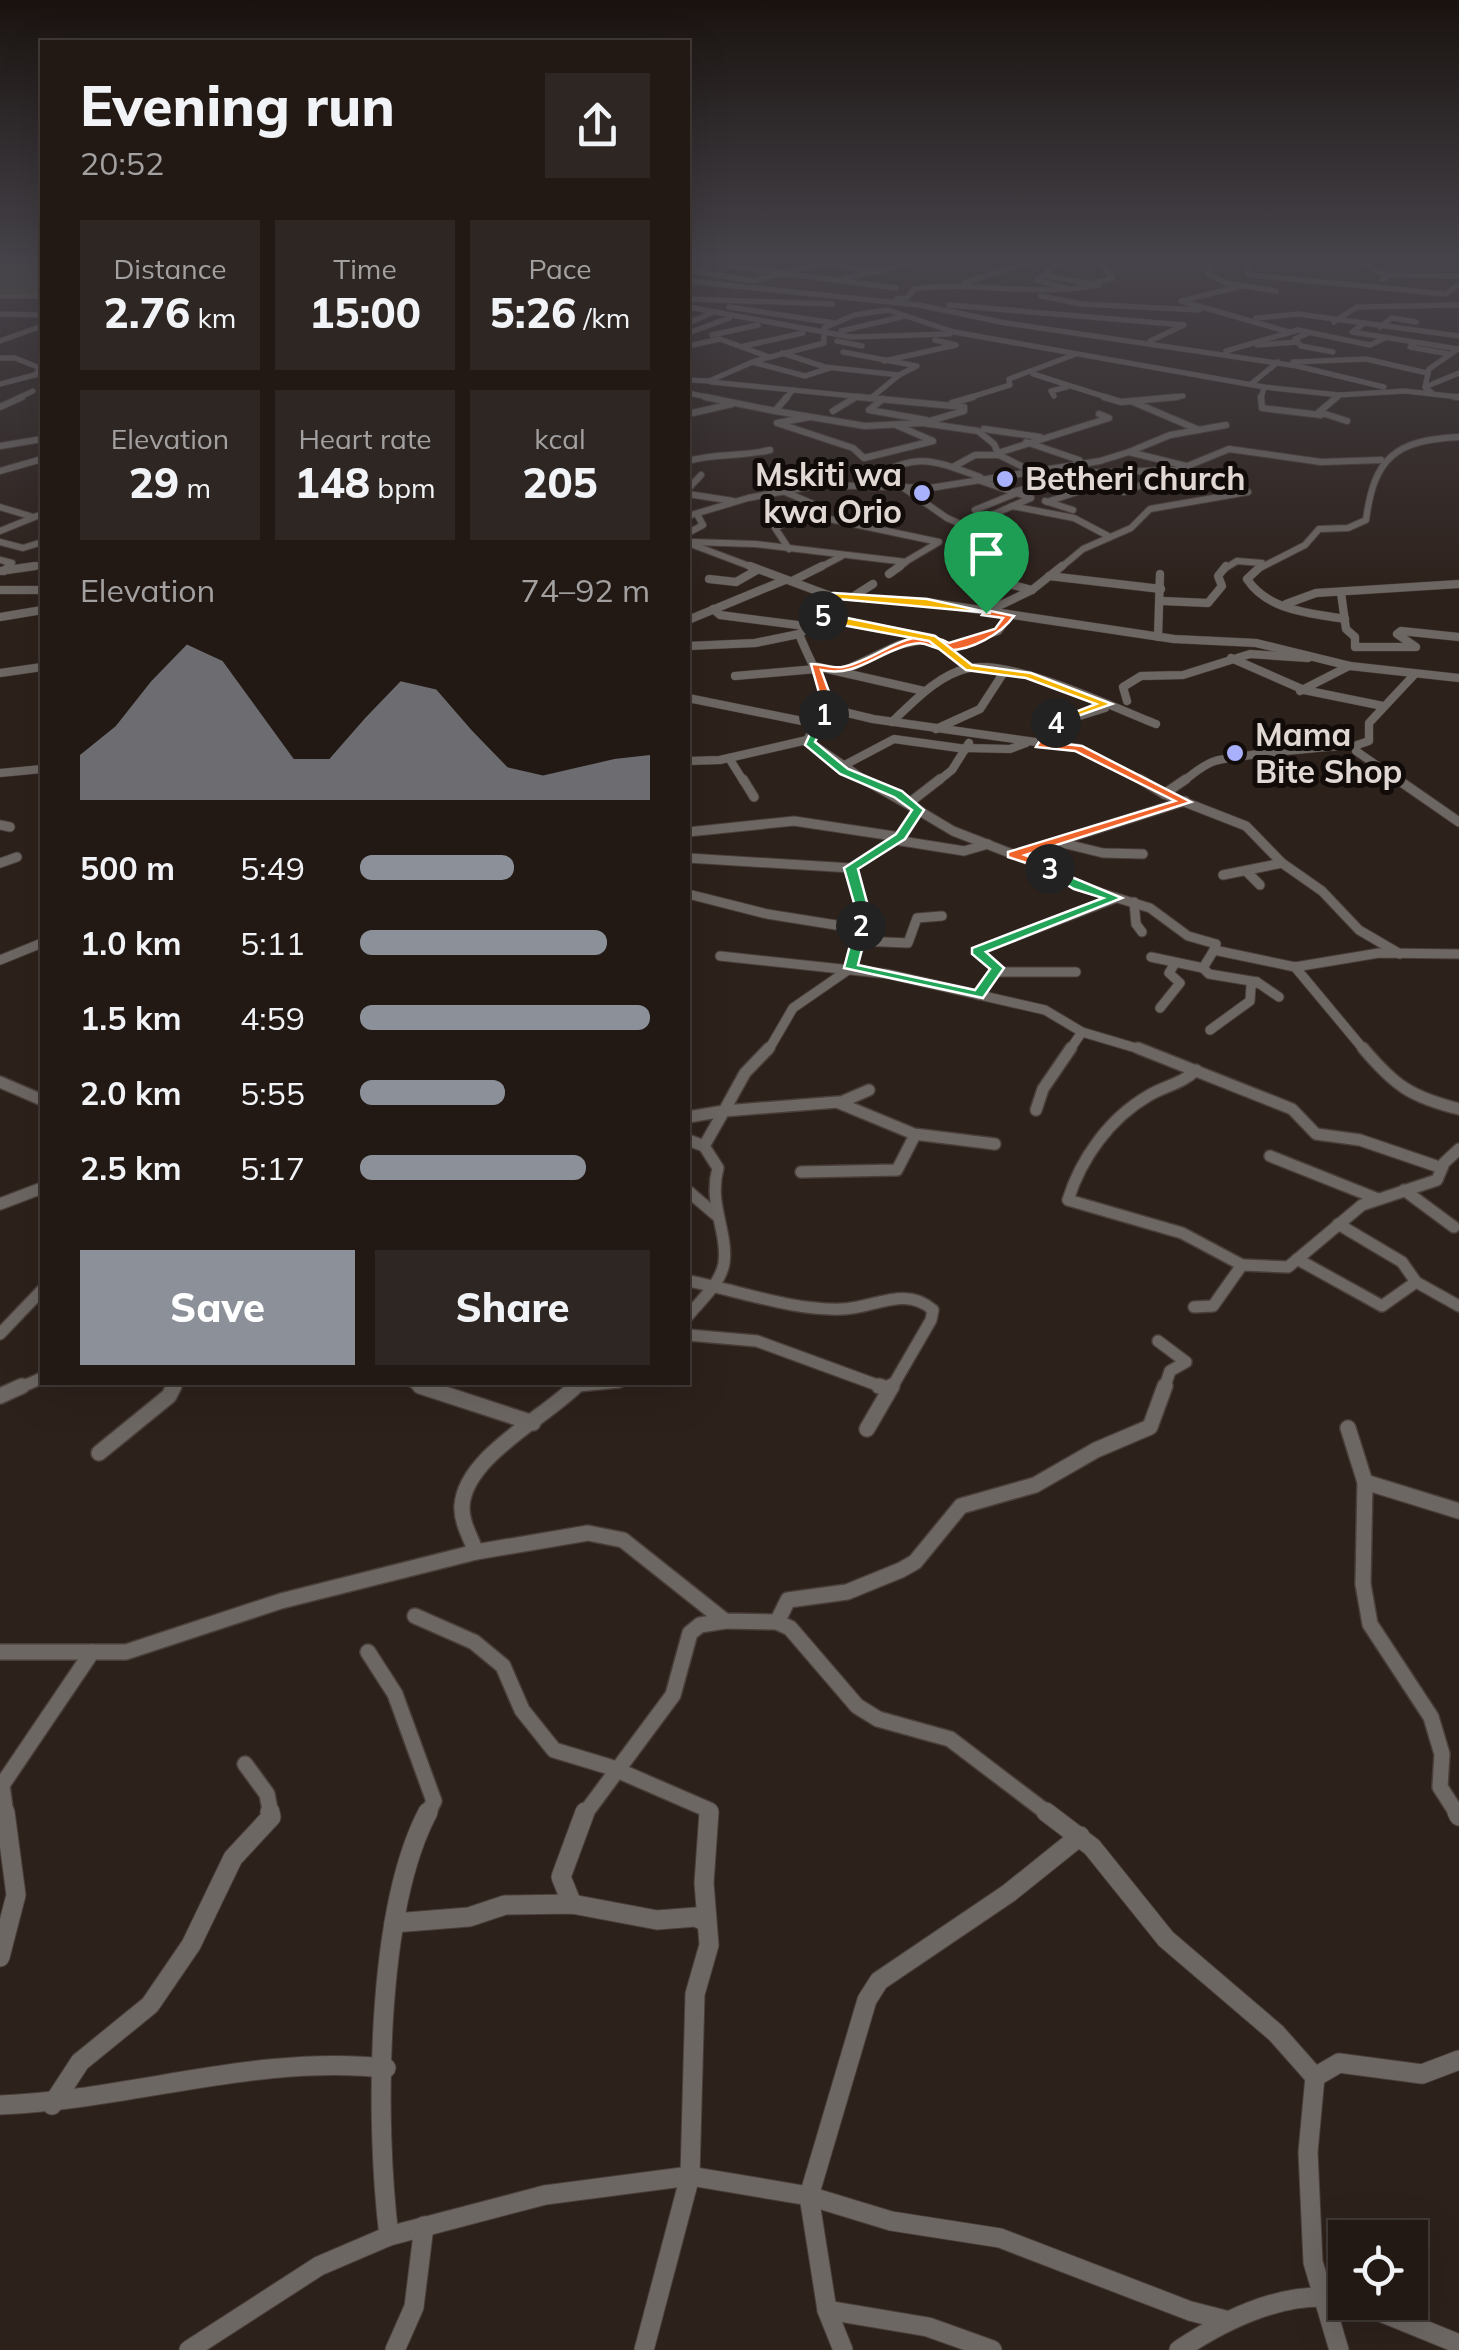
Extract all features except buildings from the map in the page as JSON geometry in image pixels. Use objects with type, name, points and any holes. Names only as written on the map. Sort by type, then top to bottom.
[{"type":"street","points":[[690,390],[726,373]]},
{"type":"street","points":[[876,373],[899,375]]},
{"type":"street","points":[[871,398],[904,373]]},
{"type":"street","points":[[945,405],[994,392],[1010,385],[1008,380],[1036,373]]},
{"type":"street","points":[[1198,373],[1264,387],[1339,394],[1405,391]]},
{"type":"street","points":[[1251,384],[1265,373]]},
{"type":"street","points":[[1325,373],[1405,391],[1459,396]]},
{"type":"street","points":[[1425,386],[1427,373]]},
{"type":"street","points":[[1425,386],[1459,373]]},
{"type":"street","points":[[0,384],[39,374]]},
{"type":"street","points":[[723,374],[758,383],[754,386]]},
{"type":"street","points":[[1033,374],[1120,402],[1183,396]]},
{"type":"street","points":[[690,380],[966,409],[925,422],[862,426],[690,392]]},
{"type":"street","points":[[1054,396],[1051,391],[1071,386]]},
{"type":"street","points":[[1425,386],[1434,394]]},
{"type":"street","points":[[1264,387],[1260,389],[1262,408],[1347,421]]},
{"type":"street","points":[[775,411],[792,390]]},
{"type":"street","points":[[0,407],[33,391]]},
{"type":"street","points":[[798,415],[824,393]]},
{"type":"street","points":[[1321,415],[1320,410],[1339,394]]},
{"type":"street","points":[[834,411],[857,396]]},
{"type":"street","points":[[907,402],[922,398],[954,402]]},
{"type":"street","points":[[883,399],[869,410],[960,428],[1042,438]]},
{"type":"street","points":[[1131,401],[1199,430]]},
{"type":"street","points":[[690,414],[736,403]]},
{"type":"street","points":[[953,467],[975,455],[999,454],[1026,442],[1109,418],[1099,414]]},
{"type":"street","points":[[810,416],[777,423],[852,448],[864,458],[933,441],[896,425]]},
{"type":"street","points":[[690,516],[818,484],[930,488],[1088,463],[1162,438],[1226,425]]},
{"type":"street","points":[[960,428],[990,436],[999,454],[1031,470]]},
{"type":"street","points":[[1124,492],[1233,449],[1319,462],[1381,460],[1422,440],[1459,436]]},
{"type":"street","points":[[0,443],[40,439]]},
{"type":"street","points":[[1026,442],[1088,463]]},
{"type":"street","points":[[690,460],[711,454],[740,457],[770,450]]},
{"type":"street","points":[[1129,452],[1182,468]]},
{"type":"street","points":[[873,488],[873,478],[912,460],[927,458],[1073,510]]},
{"type":"street","points":[[0,470],[40,460]]},
{"type":"street","points":[[1252,589],[1247,579],[1262,563],[1310,543],[1319,529],[1348,528],[1366,520],[1381,460]]},
{"type":"street","points":[[975,510],[1081,472],[1182,468]]},
{"type":"street","points":[[690,490],[701,475]]},
{"type":"street","points":[[901,486],[947,518],[998,541]]},
{"type":"street","points":[[1048,502],[1089,488]]},
{"type":"street","points":[[783,491],[820,508],[776,528],[789,550]]},
{"type":"street","points":[[986,613],[1032,590],[1083,549],[1133,526],[1135,518],[1148,508],[1209,499],[1226,502],[1248,492]]},
{"type":"street","points":[[690,493],[734,502]]},
{"type":"street","points":[[987,517],[1031,498]]},
{"type":"street","points":[[1012,506],[1074,518],[1110,537]]},
{"type":"street","points":[[0,507],[40,513]]},
{"type":"street","points":[[13,510],[32,517]]},
{"type":"street","points":[[0,531],[40,514]]},
{"type":"street","points":[[690,532],[703,525],[697,514]]},
{"type":"street","points":[[806,514],[939,542],[889,574]]},
{"type":"street","points":[[0,542],[23,548],[40,543]]},
{"type":"street","points":[[690,546],[789,550],[905,562]]},
{"type":"street","points":[[690,546],[833,596],[1158,637],[1256,643],[1350,666],[1413,676],[1459,678]]},
{"type":"street","points":[[690,619],[842,556]]},
{"type":"street","points":[[1222,586],[1218,574],[1236,559],[1262,563]]},
{"type":"street","points":[[0,560],[12,563],[1,572]]},
{"type":"street","points":[[1,572],[40,566]]},
{"type":"street","points":[[708,578],[736,582],[758,570]]},
{"type":"street","points":[[959,571],[1032,590]]},
{"type":"street","points":[[1158,637],[1160,574]]},
{"type":"street","points":[[1049,576],[1162,589]]},
{"type":"street","points":[[854,596],[873,584]]},
{"type":"street","points":[[1281,604],[1316,593],[1459,584]]},
{"type":"street","points":[[1222,586],[1252,589],[1281,604],[1346,619]]},
{"type":"street","points":[[1162,601],[1208,603],[1222,586]]},
{"type":"street","points":[[0,590],[40,590]]},
{"type":"street","points":[[1340,593],[1346,630],[1355,637],[1353,646],[1416,647],[1397,634],[1401,630],[1459,637]]},
{"type":"street","points":[[690,646],[755,643],[802,630],[835,609],[833,596]]},
{"type":"street","points":[[713,609],[720,615],[802,630]]},
{"type":"street","points":[[0,617],[40,610]]},
{"type":"street","points":[[948,647],[998,631],[1009,616]]},
{"type":"street","points":[[819,618],[932,638],[948,647],[969,668]]},
{"type":"street","points":[[690,762],[729,758],[807,740],[827,708],[802,630]]},
{"type":"street","points":[[842,672],[898,645],[932,638]]},
{"type":"street","points":[[1386,649],[1390,672]]},
{"type":"street","points":[[1126,701],[1123,687],[1130,680],[1183,674],[1255,653],[1317,657]]},
{"type":"street","points":[[1230,658],[1300,691],[1383,706]]},
{"type":"street","points":[[1300,691],[1350,666]]},
{"type":"street","points":[[0,673],[40,667]]},
{"type":"street","points":[[734,676],[815,667],[924,691]]},
{"type":"street","points":[[892,722],[924,691],[969,668],[1058,684],[1106,704],[1105,708]]},
{"type":"street","points":[[936,728],[980,710],[1004,672]]},
{"type":"street","points":[[1164,794],[1213,761],[1314,751],[1340,744],[1356,746],[1369,741],[1370,723],[1413,676]]},
{"type":"street","points":[[690,698],[817,724]]},
{"type":"street","points":[[827,708],[892,722],[1078,748],[1121,766],[1164,794],[1246,826],[1282,863],[1322,891],[1359,930],[1400,954]]},
{"type":"street","points":[[839,768],[894,739],[966,748],[1010,749],[1034,744],[1057,722],[1105,708],[1156,724]]},
{"type":"street","points":[[690,858],[851,868],[897,838],[914,806],[952,770],[974,735]]},
{"type":"street","points":[[807,740],[839,768],[948,828],[1078,886],[1134,902],[1165,916],[1188,936],[1216,944],[1203,968]]},
{"type":"street","points":[[1356,746],[1358,753],[1394,774],[1412,794],[1459,822]]},
{"type":"street","points":[[729,758],[754,796]]},
{"type":"street","points":[[0,773],[40,770]]},
{"type":"street","points":[[1012,854],[1185,802]]},
{"type":"street","points":[[690,832],[794,821],[964,851],[988,844]]},
{"type":"street","points":[[1058,842],[1103,853],[1143,854]]},
{"type":"street","points":[[0,863],[18,857]]},
{"type":"street","points":[[1223,876],[1282,863]]},
{"type":"street","points":[[704,1146],[745,1073],[766,1054],[793,1008],[850,968],[861,935],[862,910],[851,868]]},
{"type":"street","points":[[1246,870],[1260,885]]},
{"type":"street","points":[[690,895],[908,943],[917,918],[942,916]]},
{"type":"street","points":[[978,995],[996,972],[995,964],[976,951],[1116,898]]},
{"type":"street","points":[[1134,902],[1136,924],[1142,932]]},
{"type":"street","points":[[0,960],[40,944]]},
{"type":"street","points":[[1214,950],[1294,967],[1378,953],[1459,954]]},
{"type":"street","points":[[720,956],[804,968],[850,968],[929,981],[1046,1010],[1082,1032],[1158,1053],[1292,1109],[1316,1134],[1360,1140],[1442,1168]]},
{"type":"street","points":[[1151,957],[1203,968],[1216,976],[1257,982],[1280,997]]},
{"type":"street","points":[[1160,1008],[1180,983],[1169,973],[1176,963]]},
{"type":"street","points":[[1294,967],[1389,1079],[1419,1099],[1459,1108]]},
{"type":"street","points":[[996,972],[1076,972]]},
{"type":"street","points":[[1210,1030],[1250,1002],[1251,986],[1257,982]]},
{"type":"street","points":[[1036,1110],[1043,1089],[1082,1032]]},
{"type":"street","points":[[1196,1070],[1185,1083],[1151,1094],[1112,1126],[1089,1156],[1068,1200],[1182,1233],[1242,1265],[1288,1267],[1362,1205],[1438,1180],[1442,1168],[1459,1149]]},
{"type":"street","points":[[0,1082],[40,1099]]},
{"type":"street","points":[[690,1118],[724,1111],[838,1102],[869,1090]]},
{"type":"street","points":[[838,1102],[915,1135],[994,1144]]},
{"type":"street","points":[[801,1172],[897,1170],[915,1135]]},
{"type":"street","points":[[690,1141],[704,1146],[718,1168],[712,1190],[724,1255],[712,1287],[690,1314]]},
{"type":"street","points":[[1270,1156],[1378,1200]]},
{"type":"street","points":[[0,1204],[40,1189]]},
{"type":"street","points":[[1404,1190],[1454,1227]]},
{"type":"street","points":[[690,1193],[716,1214]]},
{"type":"street","points":[[1338,1224],[1402,1262],[1416,1282],[1459,1306]]},
{"type":"street","points":[[1298,1259],[1382,1306],[1416,1282]]},
{"type":"street","points":[[1194,1307],[1214,1306],[1242,1265]]},
{"type":"street","points":[[690,1282],[842,1309],[923,1300],[933,1314],[867,1429]]},
{"type":"street","points":[[0,1334],[40,1292]]},
{"type":"street","points":[[690,1334],[756,1341],[808,1358],[832,1374],[888,1388]]},
{"type":"street","points":[[777,1622],[788,1600],[865,1587],[915,1562],[961,1506],[1035,1484],[1096,1450],[1150,1427],[1170,1371],[1186,1362],[1158,1342]]},
{"type":"street","points":[[0,1396],[40,1379]]},
{"type":"street","points":[[99,1454],[169,1396],[174,1385]]},
{"type":"street","points":[[418,1385],[532,1423]]},
{"type":"street","points":[[476,1552],[462,1509],[464,1490],[494,1454],[578,1385]]},
{"type":"street","points":[[1348,1428],[1366,1482],[1363,1584],[1370,1624],[1431,1717],[1442,1754],[1440,1787],[1459,1816]]},
{"type":"street","points":[[1366,1482],[1459,1511]]},
{"type":"street","points":[[0,1652],[126,1652],[281,1602],[476,1552],[548,1538],[605,1533],[622,1540],[725,1622]]},
{"type":"street","points":[[414,1616],[474,1642],[503,1666],[522,1710],[554,1750],[710,1810],[706,1922],[709,1945],[694,2007],[690,2176],[644,2350]]},
{"type":"street","points":[[572,1904],[561,1877],[564,1861],[588,1806],[673,1695],[690,1633],[700,1625],[777,1622],[799,1636],[859,1708],[884,1722],[932,1730],[950,1739],[1080,1836],[1166,1939],[1276,2033],[1315,2077],[1308,2152],[1313,2262],[1319,2293],[1339,2350]]},
{"type":"street","points":[[0,1958],[16,1895],[2,1785],[92,1652]]},
{"type":"street","points":[[368,1652],[394,1694],[434,1801],[418,1831],[389,1954],[379,2154],[389,2236]]},
{"type":"street","points":[[52,2105],[80,2062],[150,2005],[192,1945],[233,1858],[271,1818],[267,1794],[245,1764]]},
{"type":"street","points":[[843,2350],[827,2310],[809,2196],[862,2016],[879,1981],[1009,1893],[1080,1836]]},
{"type":"street","points":[[394,1924],[469,1917],[505,1905],[572,1904],[657,1920],[696,1917],[706,1922]]},
{"type":"street","points":[[0,2105],[52,2105],[244,2068],[340,2060],[386,2068]]},
{"type":"street","points":[[1315,2077],[1336,2062],[1356,2061],[1423,2074],[1459,2060]]},
{"type":"street","points":[[189,2350],[319,2266],[389,2236],[545,2195],[690,2176],[718,2177],[809,2196],[892,2221],[1000,2238],[1164,2302],[1225,2320]]},
{"type":"street","points":[[394,2350],[414,2306],[424,2226]]},
{"type":"street","points":[[1179,2350],[1225,2320],[1319,2293],[1328,2295]]},
{"type":"street","points":[[827,2310],[928,2328],[992,2350]]},
{"type":"street","points":[[1400,2320],[1459,2344]]},
{"type":"place","name":"Betheri church","points":[[1005,479]]},
{"type":"place","name":"Mskiti wa kwa Orio","points":[[922,493]]},
{"type":"place","name":"Mama Bite Shop","points":[[1235,753]]},
{"type":"route","points":[[986,613],[927,602],[833,596],[837,602],[835,609],[819,618],[878,625],[932,638],[939,642],[948,647],[969,668],[1028,675],[1106,704],[1105,708],[1057,722],[1049,727],[1040,744],[1078,748],[1121,766],[1155,789],[1185,802],[1088,829],[1038,850],[1012,854],[1078,886],[1116,898],[976,951],[998,968],[978,995],[929,981],[850,968],[860,945],[863,916],[851,868],[900,837],[912,826],[918,810],[898,794],[844,772],[807,740],[827,708],[814,666],[842,672],[898,645],[932,638],[948,647],[998,631],[1009,616],[986,613]]}]
